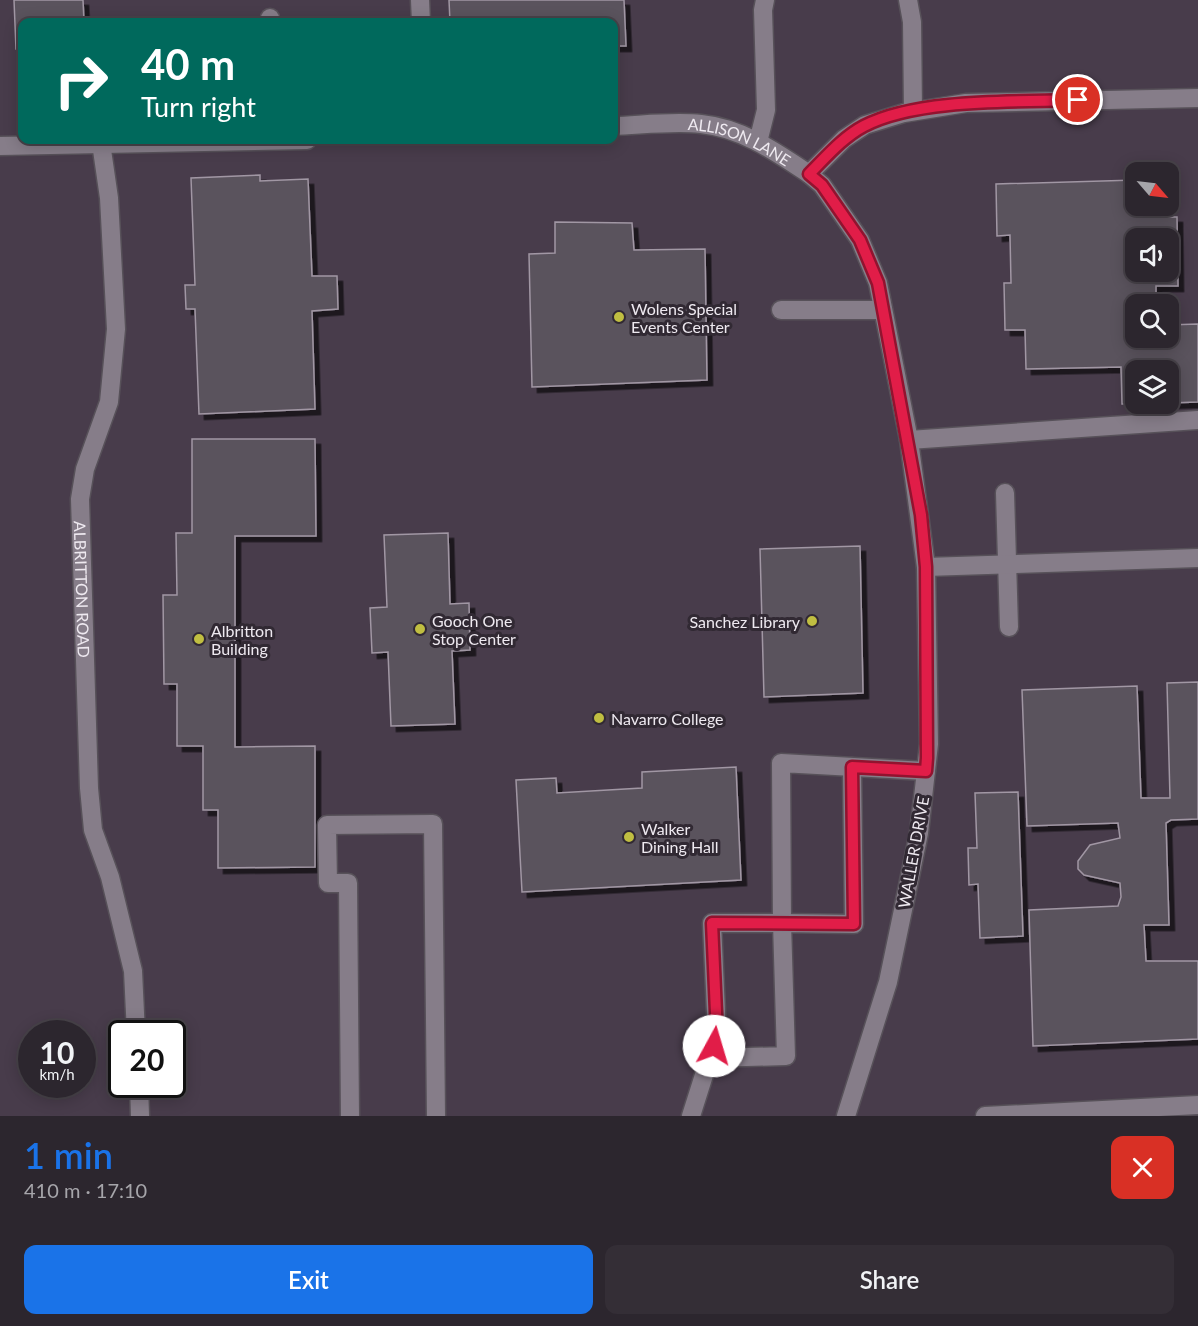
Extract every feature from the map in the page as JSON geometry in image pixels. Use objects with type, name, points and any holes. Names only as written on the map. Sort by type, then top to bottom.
[{"type":"street","points":[[420,0],[421,18]]},
{"type":"street","points":[[758,142],[766,110],[763,10],[765,0]]},
{"type":"street","points":[[908,0],[912,22],[913,111]]},
{"type":"street","name":"ALLISON LANE","points":[[618,126],[701,124],[740,133],[809,174],[844,139],[865,125],[913,111],[966,103],[1198,98]]},
{"type":"street","points":[[0,146],[67,144]]},
{"type":"street","name":"ALBRITTON ROAD","points":[[101,144],[109,198],[116,329],[109,402],[85,469],[80,499],[89,788],[93,830],[110,877],[133,971],[135,1020]]},
{"type":"street","name":"WALLER DRIVE","points":[[809,174],[822,185],[860,240],[878,283],[909,440],[926,567],[929,744],[919,833],[888,982],[846,1116]]},
{"type":"street","points":[[781,310],[883,310]]},
{"type":"street","points":[[909,440],[1198,420]]},
{"type":"street","points":[[1005,493],[1009,627]]},
{"type":"street","points":[[926,567],[1198,558]]},
{"type":"street","points":[[710,1058],[786,1056],[780,763],[926,771]]},
{"type":"street","points":[[691,1116],[717,1034],[712,923],[854,924],[852,767]]},
{"type":"street","points":[[350,1116],[348,883],[328,883],[327,825],[433,824],[436,1116]]},
{"type":"street","points":[[139,1098],[140,1116]]},
{"type":"street","points":[[985,1116],[1198,1105]]},
{"type":"shaded area","name":"Navarro College","points":[[0,0],[1198,0],[1198,1116],[0,1116]]},
{"type":"building","points":[[14,0],[83,0],[84,18],[18,18],[18,49],[16,49]]},
{"type":"building","points":[[449,0],[624,0],[626,46],[618,46],[618,18],[450,18]]},
{"type":"building","points":[[260,175],[260,181],[308,179],[312,276],[337,276],[338,309],[312,311],[315,409],[199,414],[195,309],[186,309],[185,285],[195,285],[191,178]]},
{"type":"building","points":[[1125,180],[1125,216],[1177,217],[1177,228],[1125,228],[1125,282],[1178,282],[1178,286],[1156,286],[1156,294],[1125,294],[1125,348],[1179,348],[1179,325],[1198,324],[1198,402],[1179,403],[1179,360],[1125,360],[1125,404],[1122,404],[1121,367],[1026,369],[1025,330],[1005,330],[1004,283],[1011,283],[1010,235],[997,236],[996,184]]},
{"type":"building","name":"Wolens Special Events Center","points":[[555,222],[632,223],[634,250],[705,249],[707,380],[532,387],[529,254],[555,253]]},
{"type":"building","name":"Albritton Building","points":[[192,439],[315,439],[316,536],[235,536],[235,747],[315,746],[315,867],[218,868],[218,810],[203,810],[203,746],[177,746],[177,684],[164,684],[163,595],[177,595],[176,533],[192,533]]},
{"type":"building","name":"Gooch One Stop Center","points":[[448,533],[450,604],[469,603],[470,650],[452,651],[455,724],[391,726],[388,652],[372,653],[370,608],[387,607],[384,535]]},
{"type":"building","name":"Sanchez Library","points":[[860,546],[863,693],[764,697],[760,549]]},
{"type":"building","points":[[1198,682],[1198,819],[1171,820],[1166,823],[1169,925],[1144,925],[1146,961],[1198,961],[1198,1039],[1033,1046],[1029,910],[1118,906],[1121,897],[1120,883],[1084,875],[1078,869],[1078,861],[1090,845],[1120,838],[1118,823],[1027,826],[1022,690],[1137,686],[1141,798],[1170,798],[1167,683]]},
{"type":"building","name":"Walker Dining Hall","points":[[736,767],[741,880],[522,892],[516,780],[556,778],[557,793],[642,788],[642,772]]},
{"type":"building","points":[[1018,792],[1023,936],[980,938],[978,884],[969,885],[968,848],[977,848],[975,793]]},
{"type":"place","name":"Wolens Special Events Center","points":[[619,317]]},
{"type":"place","name":"Sanchez Library","points":[[812,621]]},
{"type":"place","name":"Gooch One Stop Center","points":[[420,629]]},
{"type":"place","name":"Albritton Building","points":[[199,639]]},
{"type":"place","name":"Navarro College","points":[[599,718]]},
{"type":"place","name":"Walker Dining Hall","points":[[629,837]]},
{"type":"route","points":[[714,1046],[717,1034],[712,923],[854,924],[852,767],[926,771],[929,744],[926,567],[921,515],[909,440],[878,283],[860,240],[822,185],[809,174],[844,139],[865,125],[904,113],[966,103],[1078,100]]}]
